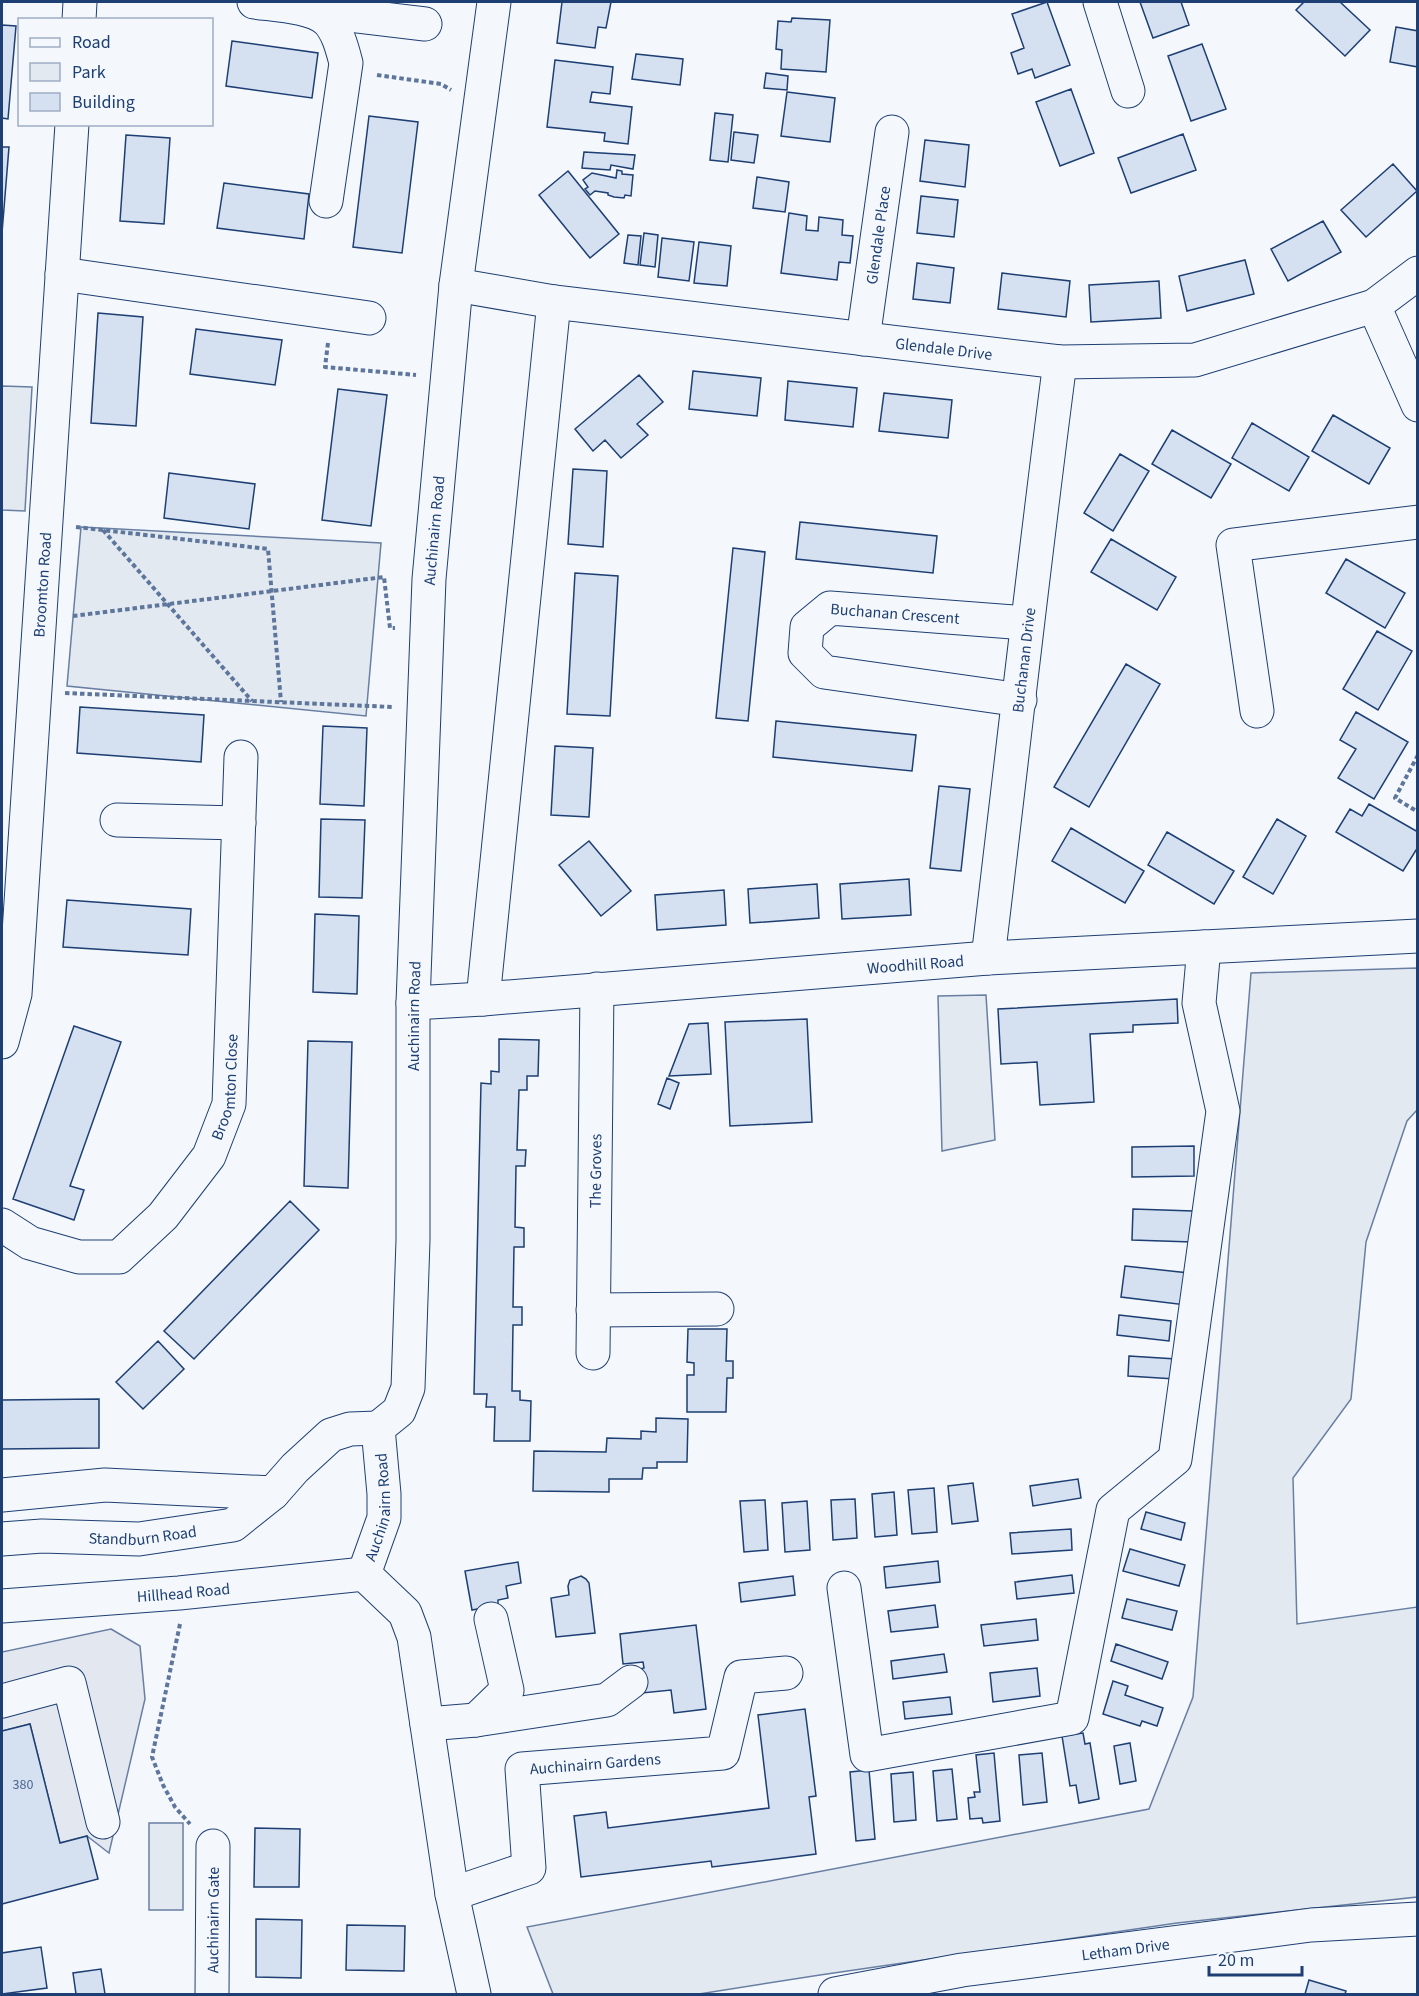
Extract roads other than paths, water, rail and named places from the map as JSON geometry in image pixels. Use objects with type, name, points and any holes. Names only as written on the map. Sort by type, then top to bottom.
[{"type":"street","points":[[79,18],[80,2]]},
{"type":"street","points":[[254,2],[425,24]]},
{"type":"street","name":"Auchinairn Road","points":[[474,1995],[452,1894],[414,1637],[405,1613],[364,1574],[384,1518],[378,1428],[399,1411],[408,1388],[413,1240],[413,1003],[429,579],[456,285],[494,2]]},
{"type":"street","points":[[1100,2],[1128,91]]},
{"type":"street","points":[[306,10],[326,20],[340,41],[346,63],[326,201]]},
{"type":"street","name":"Broomton Road","points":[[2,1042],[15,994],[72,126]]},
{"type":"street","name":"Glendale Place","points":[[863,339],[892,132]]},
{"type":"street","name":"Glendale Drive","points":[[456,285],[554,302],[1059,362],[1195,360],[1374,306],[1418,273]]},
{"type":"street","points":[[62,274],[369,318]]},
{"type":"street","points":[[483,999],[554,302]]},
{"type":"street","points":[[1374,306],[1418,405]]},
{"type":"street","name":"Buchanan Drive","points":[[988,958],[1020,700],[1026,623],[1059,362]]},
{"type":"street","points":[[1257,711],[1233,545],[1418,522]]},
{"type":"street","name":"Buchanan Crescent","points":[[1020,700],[824,672],[805,653],[807,627],[830,608],[1026,623]]},
{"type":"street","name":"Broomton Close","points":[[2,1225],[30,1243],[79,1257],[119,1257],[163,1216],[209,1156],[229,1104],[241,757]]},
{"type":"street","points":[[117,820],[239,823]]},
{"type":"street","name":"Woodhill Road","points":[[413,1003],[988,958],[1418,936]]},
{"type":"street","points":[[844,1588],[867,1755],[1072,1718],[1113,1510],[1175,1459],[1223,1112],[1199,1003],[1204,946]]},
{"type":"street","name":"The Groves","points":[[592,1353],[597,989]]},
{"type":"street","points":[[593,1310],[717,1309]]},
{"type":"street","name":"Standburn Road","points":[[2,1539],[42,1536],[139,1539],[233,1525],[273,1493],[295,1468],[331,1435],[350,1430],[378,1428]]},
{"type":"street","points":[[2,1495],[105,1485],[273,1493]]},
{"type":"street","name":"Hillhead Road","points":[[2,1606],[179,1593],[364,1574]]},
{"type":"street","points":[[476,1720],[507,1690],[491,1619]]},
{"type":"street","name":"Auchinairn Gardens","points":[[452,1894],[529,1868],[522,1769],[723,1753],[741,1677],[786,1673]]},
{"type":"street","points":[[427,1724],[476,1720],[607,1700],[631,1682]]},
{"type":"street","points":[[2,1701],[69,1683],[103,1822]]},
{"type":"street","name":"Auchinairn Gate","points":[[212,1995],[213,1846]]},
{"type":"street","name":"Letham Drive","points":[[835,1995],[962,1971],[1311,1925],[1418,1918]]},
{"type":"street","points":[[962,1971],[984,1995]]}]
